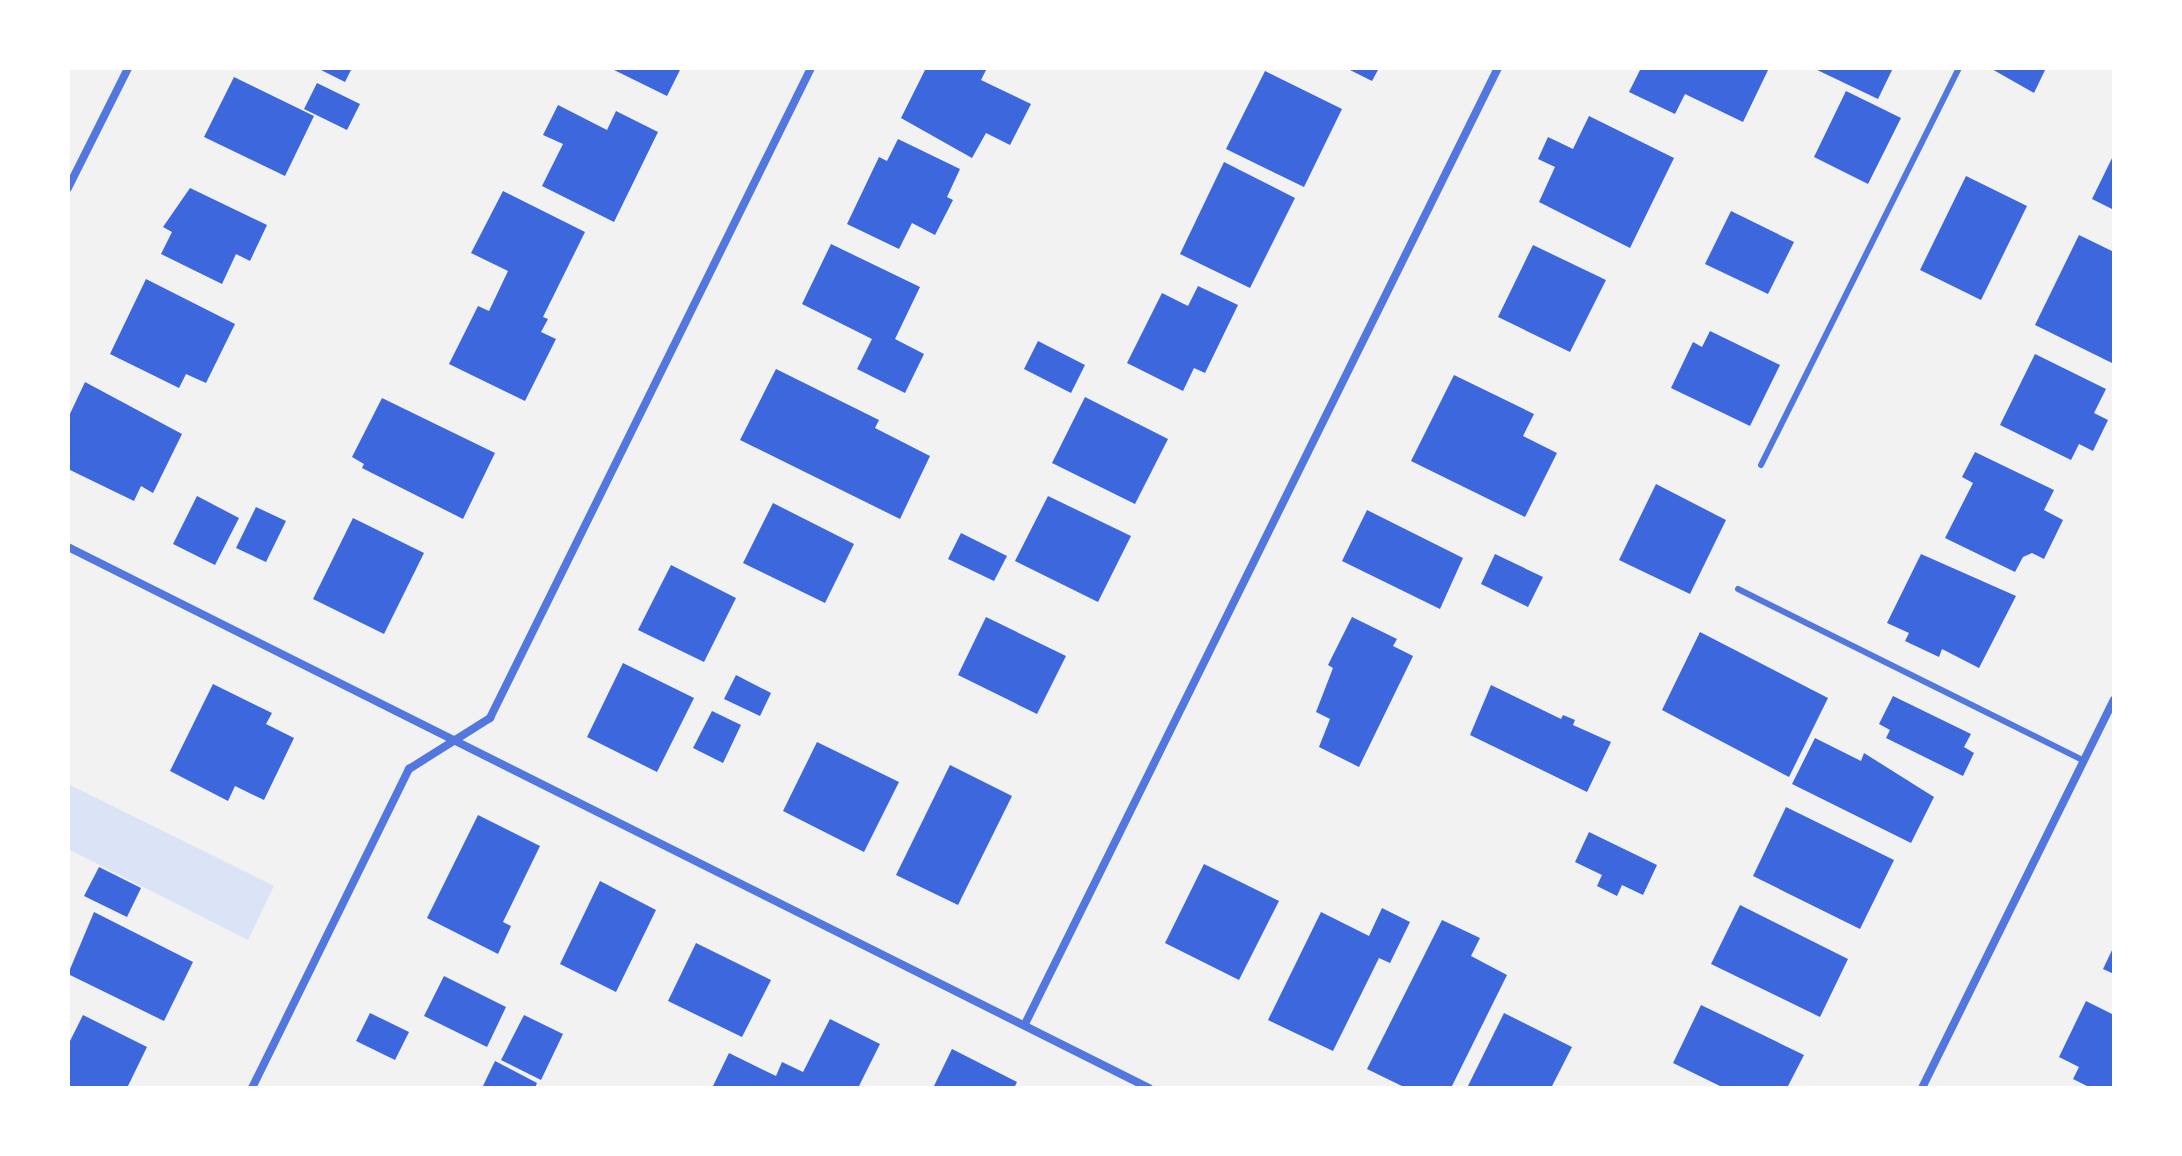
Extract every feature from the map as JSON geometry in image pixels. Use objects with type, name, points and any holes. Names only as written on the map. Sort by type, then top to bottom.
[{"type":"street","points":[[68,188],[128,68]]},
{"type":"street","points":[[252,1088],[409,769],[490,718],[811,68]]},
{"type":"street","points":[[1025,1024],[1498,68]]},
{"type":"street","points":[[68,547],[1149,1088]]},
{"type":"street","points":[[1922,1088],[2114,700]]},
{"type":"street","points":[[1122,1088],[1127,1077]]},
{"type":"lane","points":[[1761,465],[1959,68]]},
{"type":"lane","points":[[1738,589],[2084,761]]},
{"type":"shaded area","points":[[68,784],[274,886],[248,940],[68,849]]},
{"type":"building","points":[[317,68],[352,68],[345,82]]},
{"type":"building","points":[[610,68],[681,68],[667,96]]},
{"type":"building","points":[[926,68],[987,68],[981,80],[1031,104],[1010,145],[986,133],[972,158],[901,118]]},
{"type":"building","points":[[1346,68],[1379,68],[1372,81]]},
{"type":"building","points":[[1641,68],[1769,68],[1743,122],[1685,94],[1675,114],[1629,92]]},
{"type":"building","points":[[1813,68],[1893,68],[1878,99]]},
{"type":"building","points":[[1990,68],[2046,68],[2034,93]]},
{"type":"building","points":[[1265,71],[1342,109],[1304,187],[1226,149]]},
{"type":"building","points":[[234,77],[314,116],[285,176],[204,137]]},
{"type":"building","points":[[317,83],[360,104],[347,130],[304,109]]},
{"type":"building","points":[[1846,91],[1901,118],[1868,184],[1814,157]]},
{"type":"building","points":[[558,105],[607,130],[616,111],[658,132],[614,222],[542,186],[563,144],[543,135]]},
{"type":"building","points":[[1589,116],[1674,158],[1630,248],[1539,202],[1555,167],[1538,159],[1548,137],[1573,149]]},
{"type":"building","points":[[898,139],[960,169],[947,197],[953,200],[935,235],[912,223],[899,249],[847,224],[879,157],[887,161]]},
{"type":"building","points":[[2114,154],[2114,210],[2092,199]]},
{"type":"building","points":[[1224,162],[1295,198],[1250,288],[1180,254]]},
{"type":"building","points":[[1966,176],[2027,206],[1981,300],[1920,270]]},
{"type":"building","points":[[190,188],[267,225],[250,261],[236,254],[222,284],[161,254],[172,232],[163,227]]},
{"type":"building","points":[[503,191],[585,232],[543,317],[548,319],[541,332],[556,339],[525,401],[449,364],[478,306],[489,311],[508,271],[471,253]]},
{"type":"building","points":[[1731,211],[1794,242],[1768,294],[1705,264]]},
{"type":"building","points":[[2079,235],[2114,252],[2114,364],[2035,325]]},
{"type":"building","points":[[831,244],[920,287],[895,339],[924,354],[905,393],[857,369],[872,339],[802,304]]},
{"type":"building","points":[[1533,245],[1606,280],[1570,352],[1498,317]]},
{"type":"building","points":[[146,279],[235,324],[206,383],[186,374],[179,388],[110,354]]},
{"type":"building","points":[[1198,286],[1238,305],[1205,373],[1194,368],[1183,391],[1127,363],[1162,293],[1188,306]]},
{"type":"building","points":[[1710,331],[1780,365],[1750,426],[1671,388],[1693,342],[1702,347]]},
{"type":"building","points":[[1038,341],[1085,365],[1071,393],[1024,369]]},
{"type":"building","points":[[2035,354],[2106,389],[2094,413],[2108,420],[2093,451],[2079,444],[2071,460],[2000,425]]},
{"type":"building","points":[[776,369],[879,420],[875,428],[930,456],[900,519],[740,440]]},
{"type":"building","points":[[1454,375],[1534,414],[1523,436],[1557,453],[1525,517],[1411,461]]},
{"type":"building","points":[[85,382],[182,434],[153,493],[141,486],[134,501],[68,469],[68,418]]},
{"type":"building","points":[[1085,397],[1168,439],[1135,504],[1052,463]]},
{"type":"building","points":[[382,398],[495,453],[463,519],[362,468],[364,464],[352,457]]},
{"type":"building","points":[[1975,452],[2054,490],[2044,510],[2063,520],[2044,559],[2032,553],[2023,557],[2015,572],[1945,538],[1973,483],[1962,477]]},
{"type":"building","points":[[1656,484],[1726,520],[1690,594],[1619,560]]},
{"type":"building","points":[[197,496],[239,518],[215,565],[173,544]]},
{"type":"building","points":[[1048,496],[1131,536],[1098,602],[1015,561]]},
{"type":"building","points":[[773,503],[854,544],[825,603],[743,563]]},
{"type":"building","points":[[256,507],[286,521],[266,562],[236,548]]},
{"type":"building","points":[[1367,510],[1463,558],[1440,609],[1342,561]]},
{"type":"building","points":[[353,518],[424,553],[384,634],[313,599]]},
{"type":"building","points":[[961,533],[1007,556],[994,581],[948,559]]},
{"type":"building","points":[[1495,554],[1543,577],[1528,607],[1481,584]]},
{"type":"building","points":[[1921,554],[2016,596],[1979,668],[1942,649],[1939,657],[1905,641],[1909,633],[1887,623]]},
{"type":"building","points":[[671,565],[736,598],[704,662],[638,630]]},
{"type":"building","points":[[986,617],[1066,656],[1037,714],[958,675]]},
{"type":"building","points":[[1352,617],[1397,639],[1393,646],[1413,656],[1359,767],[1319,747],[1330,719],[1316,712],[1333,668],[1328,665]]},
{"type":"building","points":[[1700,632],[1828,698],[1789,777],[1662,710]]},
{"type":"building","points":[[623,663],[694,698],[657,772],[587,737]]},
{"type":"building","points":[[736,675],[771,693],[760,716],[724,699]]},
{"type":"building","points":[[213,684],[272,713],[266,724],[294,738],[264,800],[235,786],[228,801],[170,771]]},
{"type":"building","points":[[1491,685],[1561,719],[1563,715],[1575,720],[1573,725],[1611,742],[1587,792],[1470,735]]},
{"type":"building","points":[[1893,696],[1971,734],[1964,747],[1974,753],[1963,776],[1886,738],[1890,730],[1879,724]]},
{"type":"building","points":[[712,711],[741,725],[723,763],[693,748]]},
{"type":"building","points":[[1815,738],[1861,761],[1864,753],[1934,797],[1911,843],[1792,784]]},
{"type":"building","points":[[817,742],[899,782],[864,852],[783,811]]},
{"type":"building","points":[[950,765],[1012,796],[958,905],[896,875]]},
{"type":"building","points":[[1786,807],[1894,860],[1860,929],[1753,876]]},
{"type":"building","points":[[478,815],[540,846],[503,922],[511,926],[498,954],[427,918]]},
{"type":"building","points":[[1589,832],[1657,865],[1643,895],[1622,885],[1617,896],[1597,886],[1602,875],[1575,862]]},
{"type":"building","points":[[1204,864],[1279,901],[1239,980],[1165,943]]},
{"type":"building","points":[[99,867],[141,888],[127,917],[84,896]]},
{"type":"building","points":[[600,881],[656,910],[616,992],[560,964]]},
{"type":"building","points":[[1740,905],[1848,959],[1820,1017],[1711,964]]},
{"type":"building","points":[[1382,908],[1410,922],[1390,963],[1379,958],[1333,1051],[1268,1020],[1321,912],[1369,936]]},
{"type":"building","points":[[94,912],[193,962],[164,1021],[68,974]]},
{"type":"building","points":[[1442,920],[1480,938],[1471,956],[1507,975],[1451,1088],[1406,1088],[1367,1069]]},
{"type":"building","points":[[696,943],[771,980],[742,1037],[668,1001]]},
{"type":"building","points":[[2114,946],[2114,974],[2103,969]]},
{"type":"building","points":[[444,976],[506,1007],[487,1047],[424,1016]]},
{"type":"building","points":[[2086,1001],[2114,1015],[2114,1088],[2091,1088],[2073,1079],[2079,1067],[2059,1057]]},
{"type":"building","points":[[1701,1005],[1804,1055],[1787,1088],[1724,1088],[1673,1063]]},
{"type":"building","points":[[370,1013],[409,1032],[395,1060],[356,1041]]},
{"type":"building","points":[[1504,1013],[1572,1047],[1551,1088],[1467,1088]]},
{"type":"building","points":[[83,1015],[147,1047],[127,1088],[68,1088],[68,1045]]},
{"type":"building","points":[[524,1015],[563,1034],[541,1080],[501,1060]]},
{"type":"building","points":[[830,1019],[880,1044],[858,1088],[712,1088],[729,1053],[776,1076],[782,1062],[803,1072]]},
{"type":"building","points":[[952,1049],[1017,1082],[1014,1088],[933,1088]]},
{"type":"building","points":[[495,1061],[537,1083],[535,1088],[482,1088]]}]
